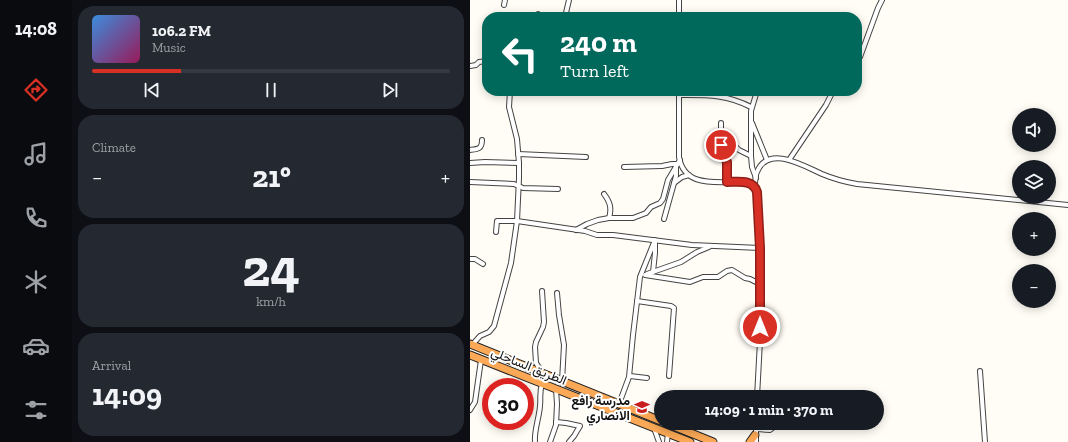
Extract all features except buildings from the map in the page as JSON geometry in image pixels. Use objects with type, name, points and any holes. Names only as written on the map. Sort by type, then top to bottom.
[{"type":"highway","points":[[471,345],[654,418]]},
{"type":"highway","name":"الطريق الساحلي","points":[[470,355],[654,428]]},
{"type":"highway","name":"الطريق الساحلي","points":[[660,430],[690,442]]},
{"type":"highway","points":[[683,430],[713,442]]},
{"type":"highway","points":[[750,442],[755,436]]},
{"type":"street","points":[[567,12],[569,0]]},
{"type":"street","points":[[679,0],[679,12]]},
{"type":"street","points":[[862,52],[882,0]]},
{"type":"street","points":[[470,66],[482,62]]},
{"type":"street","points":[[471,345],[480,336],[489,332],[494,326],[511,263],[517,221],[519,163],[515,132],[509,107],[510,96]]},
{"type":"street","points":[[664,219],[676,176],[678,163],[679,96]]},
{"type":"street","points":[[723,96],[738,100],[751,106]]},
{"type":"street","points":[[755,96],[751,106],[751,156],[752,168],[756,178]]},
{"type":"street","points":[[789,160],[823,110],[830,96]]},
{"type":"street","points":[[751,121],[767,160]]},
{"type":"street","points":[[722,123],[722,149],[727,162],[727,182]]},
{"type":"street","points":[[722,133],[739,150],[751,156]]},
{"type":"street","points":[[470,150],[481,147],[482,140]]},
{"type":"street","points":[[518,154],[586,157]]},
{"type":"street","points":[[757,390],[760,341],[760,248],[758,195],[755,187],[759,168],[767,160],[779,158],[789,160],[831,177],[858,184],[1068,205]]},
{"type":"street","points":[[470,163],[519,163]]},
{"type":"street","points":[[624,167],[662,166],[678,163]]},
{"type":"street","points":[[678,163],[689,175],[703,182],[748,182],[755,187]]},
{"type":"street","points":[[576,230],[592,222],[609,218],[638,217],[646,213],[651,207],[660,202],[664,196],[668,180],[678,163]]},
{"type":"street","points":[[674,183],[682,177],[689,175]]},
{"type":"street","points":[[470,182],[514,184],[523,188],[558,189]]},
{"type":"street","points":[[604,194],[611,206],[609,218]]},
{"type":"street","points":[[496,232],[497,222],[517,221],[601,235],[613,235],[670,243],[760,248]]},
{"type":"street","points":[[653,272],[655,253],[654,240]]},
{"type":"street","points":[[619,404],[630,376],[640,277],[654,240]]},
{"type":"street","points":[[640,277],[681,262],[697,252],[712,246]]},
{"type":"street","points":[[470,259],[475,259],[483,264]]},
{"type":"street","points":[[645,275],[690,282],[703,277],[718,276],[732,270],[745,278],[760,284]]},
{"type":"street","points":[[541,372],[536,363],[535,352],[536,342],[541,333],[544,322],[542,291]]},
{"type":"street","points":[[557,293],[564,345],[562,381]]},
{"type":"street","points":[[637,301],[671,306],[674,308],[669,376]]},
{"type":"street","points":[[470,410],[475,402],[481,360]]},
{"type":"street","points":[[980,371],[985,442]]},
{"type":"street","points":[[630,376],[647,378]]},
{"type":"street","points":[[535,442],[542,384]]},
{"type":"street","points":[[549,441],[554,432],[556,422],[556,389]]},
{"type":"street","points":[[556,422],[580,426],[569,442]]},
{"type":"street","points":[[655,430],[659,442]]},
{"type":"street","points":[[755,436],[770,430]]},
{"type":"street","points":[[667,442],[668,433]]},
{"type":"place","name":"مدرسة رافع الانصاري","points":[[642,407]]},
{"type":"route","points":[[721,145],[727,162],[727,182],[748,182],[755,187],[757,192],[760,248],[760,327]]}]
